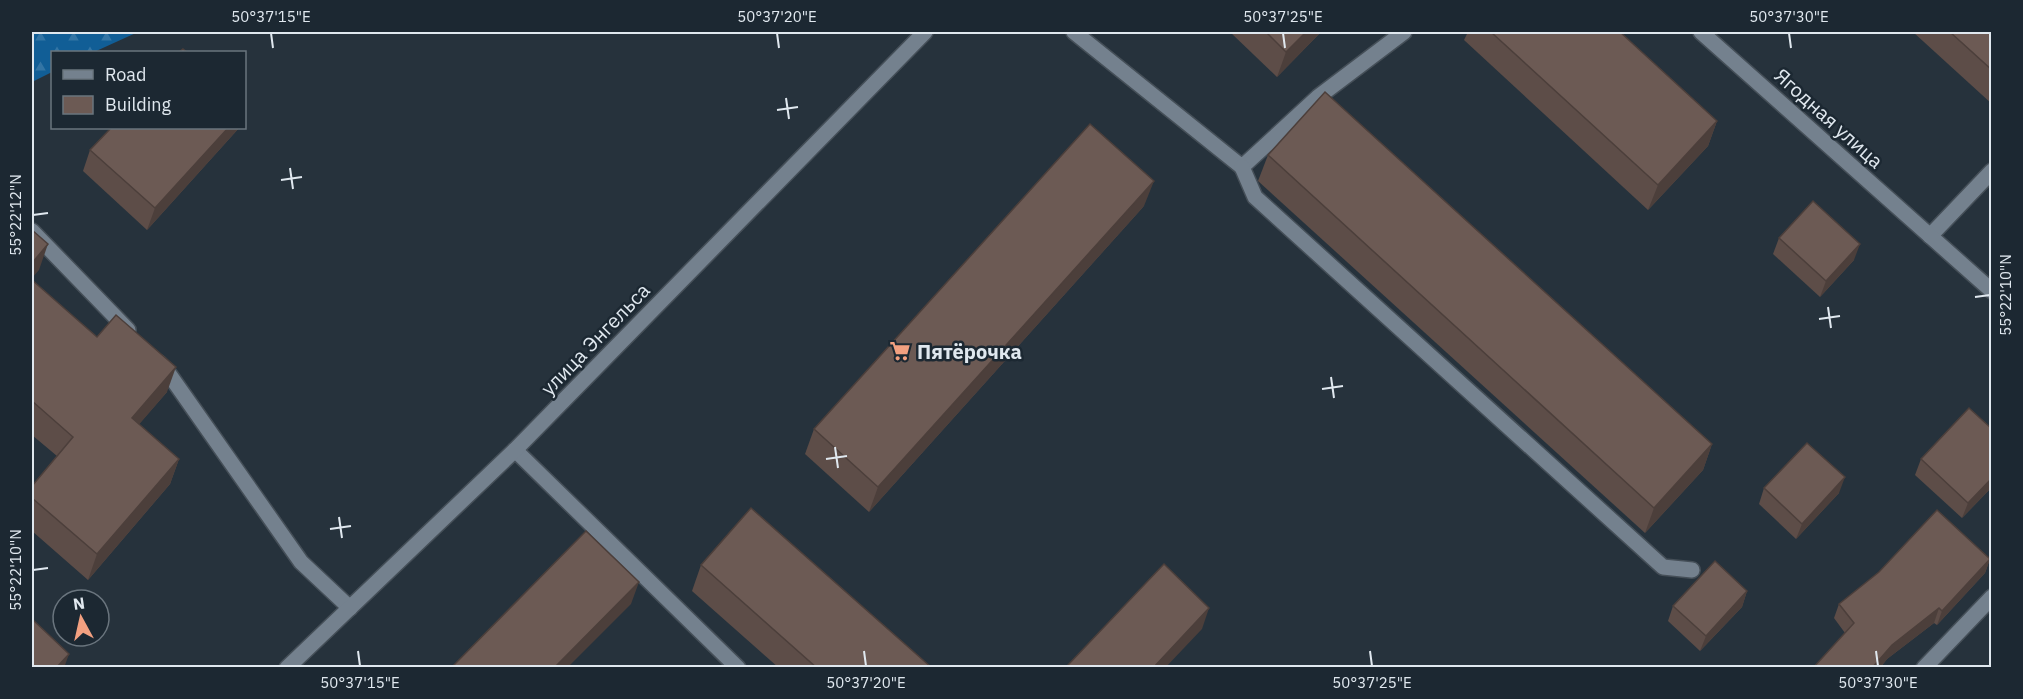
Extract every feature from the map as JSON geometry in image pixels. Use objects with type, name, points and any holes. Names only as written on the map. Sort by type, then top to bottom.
[{"type":"main road","name":"улица Энгельса","points":[[287,668],[515,450],[925,32]]},
{"type":"main road","points":[[1074,32],[1242,167],[1255,197],[1663,567],[1692,570]]},
{"type":"main road","points":[[1242,167],[1318,97],[1404,32]]},
{"type":"main road","name":"Ягодная улица","points":[[1701,32],[1992,291]]},
{"type":"main road","points":[[1930,236],[1992,171]]},
{"type":"main road","points":[[32,231],[169,374],[302,562],[350,608]]},
{"type":"main road","points":[[515,450],[738,668]]},
{"type":"main road","points":[[1924,668],[1992,597]]},
{"type":"green space","points":[[32,32],[138,32],[96,51],[51,51],[51,72],[32,82]]},
{"type":"building","points":[[1266,32],[1306,32],[1286,52]]},
{"type":"building","points":[[1491,32],[1620,32],[1717,121],[1658,185]]},
{"type":"building","points":[[1950,32],[1992,32],[1992,70]]},
{"type":"building","points":[[1325,92],[1712,444],[1654,508],[1268,155]]},
{"type":"building","points":[[1090,124],[1154,181],[878,487],[814,429]]},
{"type":"building","points":[[110,129],[227,129],[155,208],[90,150]]},
{"type":"building","points":[[1813,201],[1860,244],[1826,281],[1779,238]]},
{"type":"building","points":[[32,230],[48,244],[32,263]]},
{"type":"building","points":[[32,280],[97,337],[116,315],[176,367],[132,418],[179,459],[97,554],[32,498],[32,486],[73,437],[32,401]]},
{"type":"building","points":[[1969,408],[1992,429],[1992,478],[1968,503],[1921,459]]},
{"type":"building","points":[[1807,443],[1845,477],[1802,524],[1764,488]]},
{"type":"building","points":[[751,508],[932,668],[817,668],[701,565]]},
{"type":"building","points":[[1937,510],[1990,559],[1942,611],[1939,608],[1892,645],[1872,668],[1813,668],[1854,623],[1839,604],[1879,572]]},
{"type":"building","points":[[586,531],[639,582],[554,668],[451,668]]},
{"type":"building","points":[[1715,561],[1747,591],[1706,636],[1673,606]]},
{"type":"building","points":[[1164,564],[1209,608],[1153,668],[1071,668],[1068,665]]},
{"type":"building","points":[[32,619],[51,637],[51,648],[63,648],[69,654],[56,668],[32,668]]},
{"type":"place","name":"Пятёрочка","points":[[900,351]]}]
